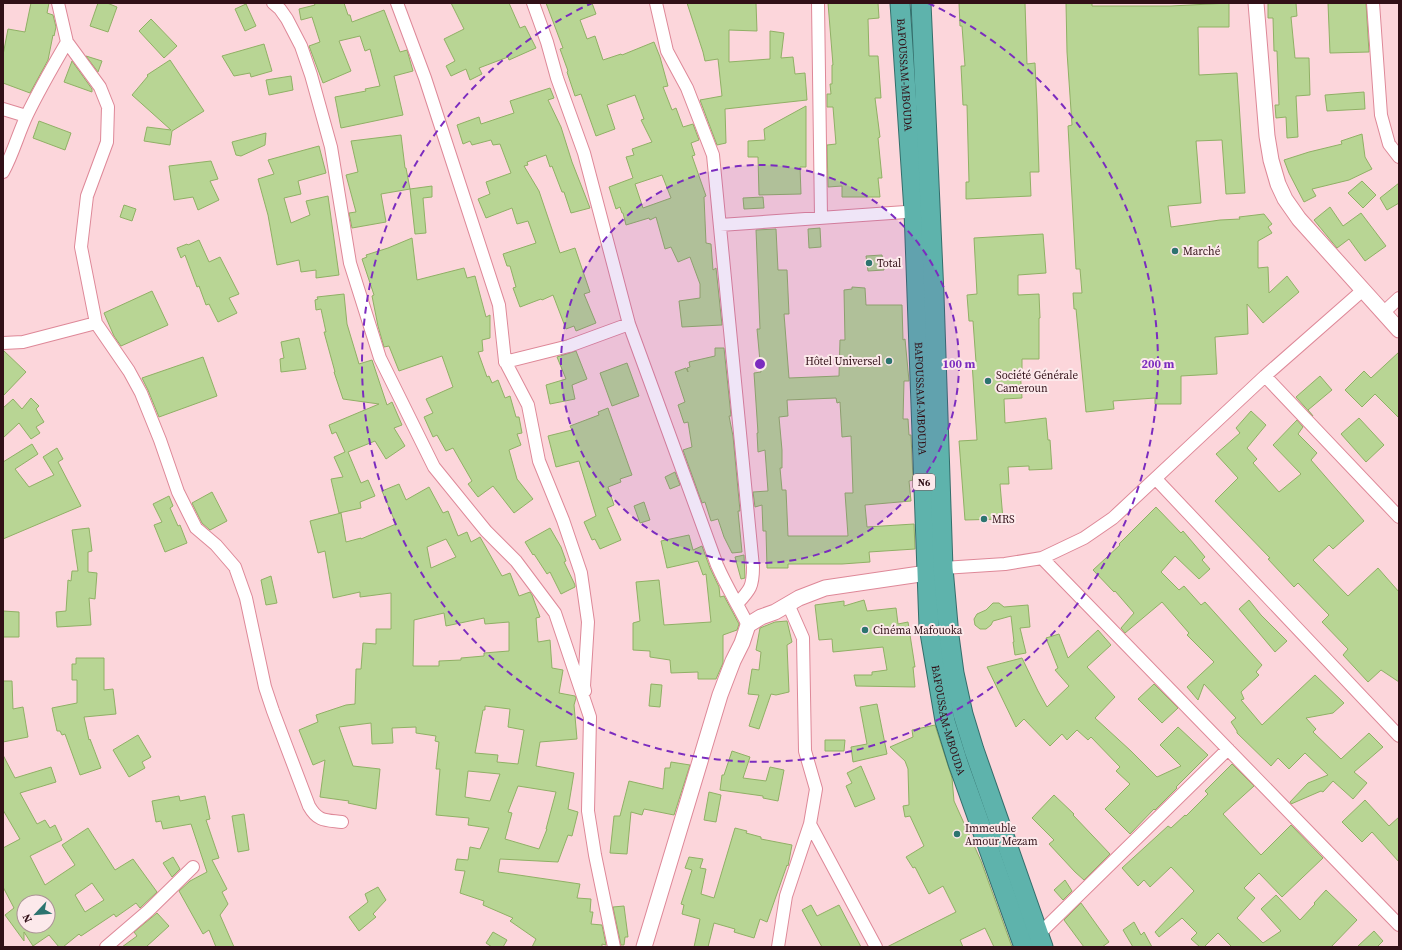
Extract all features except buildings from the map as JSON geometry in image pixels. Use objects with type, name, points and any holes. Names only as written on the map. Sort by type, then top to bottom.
[{"type":"highway","name":"BAFOUSSAM-MBOUDA","points":[[900,3],[922,210]]},
{"type":"highway","name":"BAFOUSSAM-MBOUDA","points":[[921,3],[922,210],[935,570],[929,627],[946,721],[958,763],[1032,944]]},
{"type":"street","points":[[58,3],[67,42],[100,87],[108,107],[107,142],[87,196],[81,246],[96,323],[129,372],[141,393],[160,440],[178,492],[196,528],[216,545],[235,567],[246,598],[265,687],[309,806],[314,814],[322,819],[342,822]]},
{"type":"street","points":[[273,3],[280,9],[287,19],[301,46],[310,75],[331,147],[350,263],[380,358],[434,467],[486,531],[516,561],[555,613],[590,717]]},
{"type":"street","points":[[397,3],[424,78],[499,305],[505,362],[528,405],[539,461],[563,520],[581,573],[588,622],[584,686],[590,717],[588,811],[595,855],[614,947]]},
{"type":"street","points":[[533,3],[547,42],[557,78],[584,153],[629,324],[717,565],[725,584],[748,625]]},
{"type":"street","points":[[656,3],[668,51],[687,88],[713,155],[753,567],[753,582],[748,592],[737,604]]},
{"type":"street","points":[[818,3],[821,217]]},
{"type":"street","points":[[1256,3],[1267,136],[1271,160],[1278,184],[1285,199],[1299,219],[1399,330]]},
{"type":"street","points":[[1373,3],[1381,115],[1389,144],[1399,157]]},
{"type":"street","points":[[3,172],[26,116],[67,42]]},
{"type":"street","points":[[3,110],[26,116]]},
{"type":"street","points":[[720,225],[922,210]]},
{"type":"street","points":[[644,947],[720,695],[748,625],[799,598],[824,588],[935,570],[1005,564],[1042,558],[1084,538],[1113,518],[1265,376],[1362,290]]},
{"type":"street","points":[[1383,313],[1399,298]]},
{"type":"street","points":[[3,343],[23,342],[96,323]]},
{"type":"street","points":[[505,362],[569,346],[629,324]]},
{"type":"street","points":[[1265,376],[1399,517]]},
{"type":"street","points":[[1156,479],[1399,736]]},
{"type":"street","points":[[1042,558],[1399,925]]},
{"type":"street","points":[[778,947],[786,896],[810,824],[816,789],[805,751],[803,638],[788,604]]},
{"type":"street","points":[[1032,944],[1057,915],[1228,749]]},
{"type":"street","points":[[810,824],[876,947]]},
{"type":"street","points":[[106,947],[148,911],[193,867]]},
{"type":"place","name":"Marché","points":[[1175,251]]},
{"type":"place","name":"Total","points":[[869,263]]},
{"type":"place","name":"Hôtel Universel","points":[[889,361]]},
{"type":"place","name":"Société Générale Cameroun","points":[[988,381]]},
{"type":"place","name":"MRS","points":[[984,519]]},
{"type":"place","name":"Cinéma Mafouoka","points":[[865,630]]},
{"type":"place","name":"Immeuble Amour Mezam","points":[[957,834]]}]
